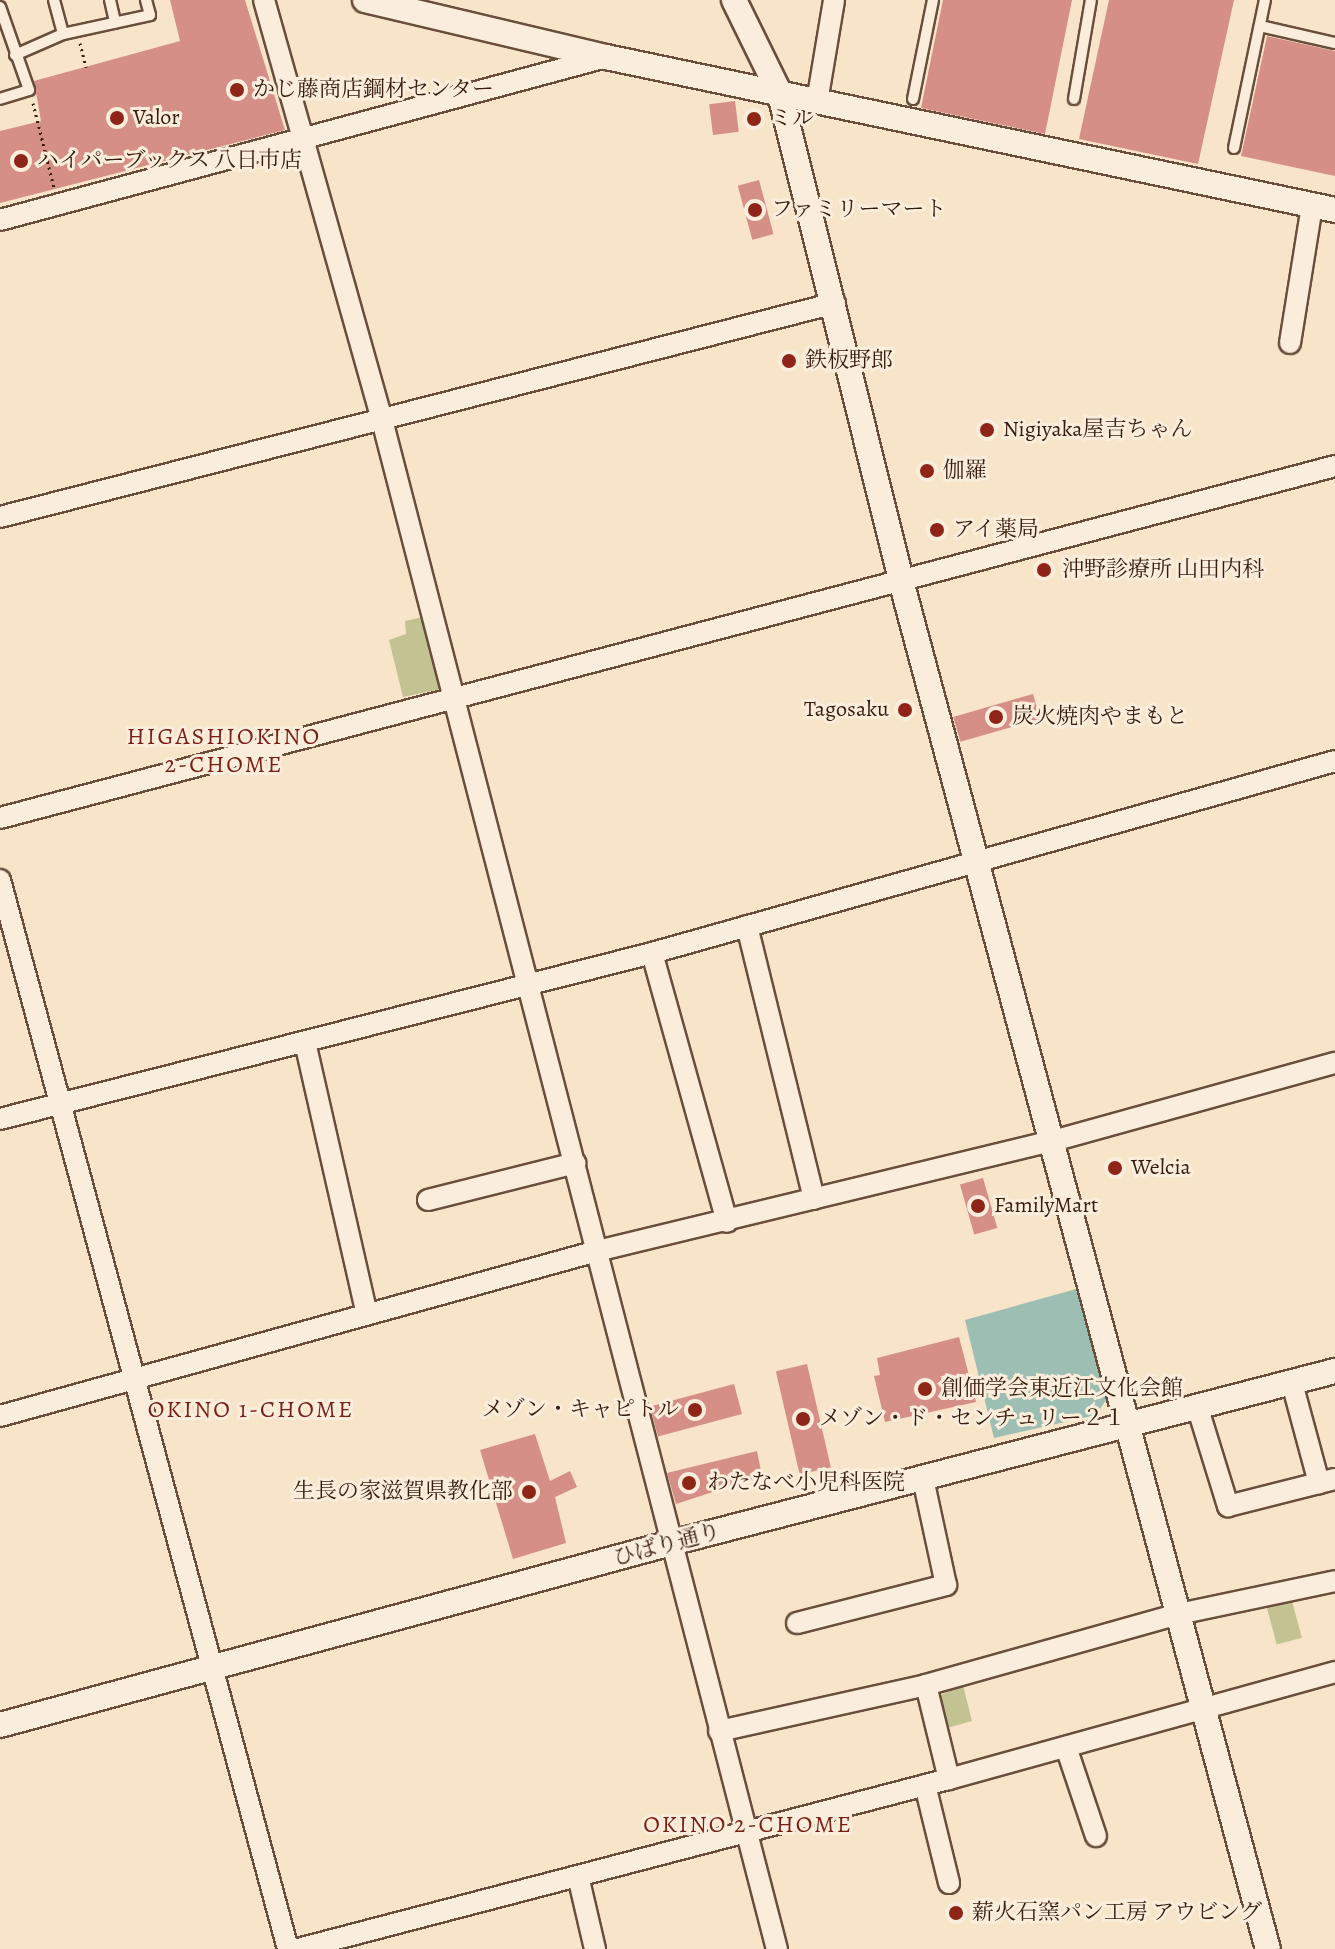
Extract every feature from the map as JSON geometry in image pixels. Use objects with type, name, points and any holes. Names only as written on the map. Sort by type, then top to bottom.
[{"type":"street","points":[[264,0],[381,416],[451,697],[675,1542],[719,1731],[777,1949]]},
{"type":"street","points":[[365,0],[606,57],[1323,208],[1290,343]]},
{"type":"street","points":[[734,0],[780,94],[835,303],[900,577],[1268,1949]]},
{"type":"street","points":[[817,102],[834,0]]},
{"type":"street","points":[[0,220],[606,57]]},
{"type":"street","points":[[0,517],[381,416],[835,303]]},
{"type":"street","points":[[0,818],[900,577],[1335,466]]},
{"type":"street","points":[[0,1119],[652,953],[1335,761]]},
{"type":"street","points":[[0,880],[288,1949]]},
{"type":"street","points":[[747,926],[814,1199]]},
{"type":"street","points":[[652,953],[727,1222]]},
{"type":"street","points":[[305,1042],[367,1314]]},
{"type":"street","points":[[0,1416],[135,1383],[367,1314],[597,1251],[1053,1141],[1335,1063]]},
{"type":"street","points":[[428,1200],[575,1163]]},
{"type":"street","name":"ひばり通り","points":[[0,1725],[675,1542],[1127,1428],[1335,1371]]},
{"type":"street","points":[[1198,1409],[1228,1506],[1327,1481],[1292,1383]]},
{"type":"street","points":[[797,1623],[946,1585],[923,1479]]},
{"type":"street","points":[[719,1731],[926,1685],[1179,1614],[1335,1581]]},
{"type":"street","points":[[298,1949],[949,1779],[1203,1706],[1335,1672]]},
{"type":"street","points":[[926,1685],[949,1779]]},
{"type":"street","points":[[1066,1747],[1096,1836]]},
{"type":"street","points":[[925,1785],[949,1883]]},
{"type":"street","points":[[578,1876],[595,1949]]},
{"type":"lane","points":[[54,0],[63,34]]},
{"type":"lane","points":[[110,0],[115,22]]},
{"type":"lane","points":[[15,55],[63,34],[150,15],[146,0]]},
{"type":"lane","points":[[913,99],[933,0]]},
{"type":"lane","points":[[1074,99],[1091,0]]},
{"type":"lane","points":[[1234,148],[1265,0]]},
{"type":"lane","points":[[0,7],[29,90],[0,99]]},
{"type":"lane","points":[[1260,26],[1335,43]]},
{"type":"path","points":[[29,90],[58,204]]},
{"type":"green space","points":[[423,617],[441,689],[403,697],[389,640],[406,634],[405,621]]},
{"type":"green space","points":[[1292,1601],[1302,1638],[1277,1644],[1267,1608]]},
{"type":"green space","points":[[963,1685],[972,1721],[947,1728],[941,1695]]},
{"type":"water","points":[[1076,1289],[1108,1397],[1096,1415],[994,1438],[965,1320]]},
{"type":"building","points":[[170,0],[245,0],[285,130],[0,203],[0,131],[41,121],[34,81],[180,41]]},
{"type":"building","points":[[943,0],[1072,0],[1045,134],[921,108]]},
{"type":"building","points":[[1109,0],[1234,0],[1198,164],[1079,139]]},
{"type":"building","points":[[1267,36],[1335,51],[1335,176],[1241,156]]},
{"type":"building","points":[[735,101],[739,132],[713,135],[709,104]]},
{"type":"building","name":"ファミリーマート","points":[[759,180],[773,234],[752,240],[738,186]]},
{"type":"building","name":"炭火焼肉やまもと","points":[[1033,694],[1040,719],[960,742],[953,717]]},
{"type":"building","name":"FamilyMart","points":[[983,1178],[997,1228],[974,1235],[960,1185]]},
{"type":"building","name":"創価学会東近江文化会館","points":[[959,1337],[976,1402],[885,1422],[874,1376],[880,1375],[877,1358]]},
{"type":"building","name":"メゾン・ド・センチュリー２１","points":[[807,1364],[831,1467],[800,1474],[776,1371]]},
{"type":"building","name":"メゾン・キャピトル","points":[[734,1384],[742,1414],[658,1436],[650,1407]]},
{"type":"building","name":"生長の家滋賀県教化部","points":[[535,1434],[550,1481],[570,1471],[577,1487],[555,1497],[566,1543],[513,1559],[480,1450]]},
{"type":"building","points":[[757,1451],[762,1476],[676,1504],[667,1473]]},
{"type":"place","name":"かじ藤商店鋼材センター","points":[[237,90]]},
{"type":"place","name":"Valor","points":[[117,118]]},
{"type":"place","name":"ミル","points":[[754,119]]},
{"type":"place","name":"ハイパーブックス 八日市店","points":[[21,161]]},
{"type":"place","name":"ファミリーマート","points":[[755,210]]},
{"type":"place","name":"鉄板野郎","points":[[789,361]]},
{"type":"place","name":"Nigiyaka屋吉ちゃん","points":[[987,430]]},
{"type":"place","name":"伽羅","points":[[927,471]]},
{"type":"place","name":"アイ薬局","points":[[937,530]]},
{"type":"place","name":"沖野診療所 山田内科","points":[[1044,570]]},
{"type":"place","name":"Tagosaku","points":[[905,710]]},
{"type":"place","name":"炭火焼肉やまもと","points":[[996,717]]},
{"type":"place","name":"Welcia","points":[[1115,1168]]},
{"type":"place","name":"FamilyMart","points":[[978,1206]]},
{"type":"place","name":"創価学会東近江文化会館","points":[[925,1389]]},
{"type":"place","name":"メゾン・キャピトル","points":[[695,1410]]},
{"type":"place","name":"メゾン・ド・センチュリー２１","points":[[803,1419]]},
{"type":"place","name":"わたなべ小児科医院","points":[[689,1483]]},
{"type":"place","name":"生長の家滋賀県教化部","points":[[529,1492]]},
{"type":"place","name":"薪火石窯パン工房 アウビング","points":[[956,1913]]},
{"type":"district","name":"HIGASHIOKINO 2-CHOME","points":[[224,751]]},
{"type":"district","name":"OKINO 1-CHOME","points":[[251,1410]]},
{"type":"district","name":"OKINO 2-CHOME","points":[[748,1825]]}]
